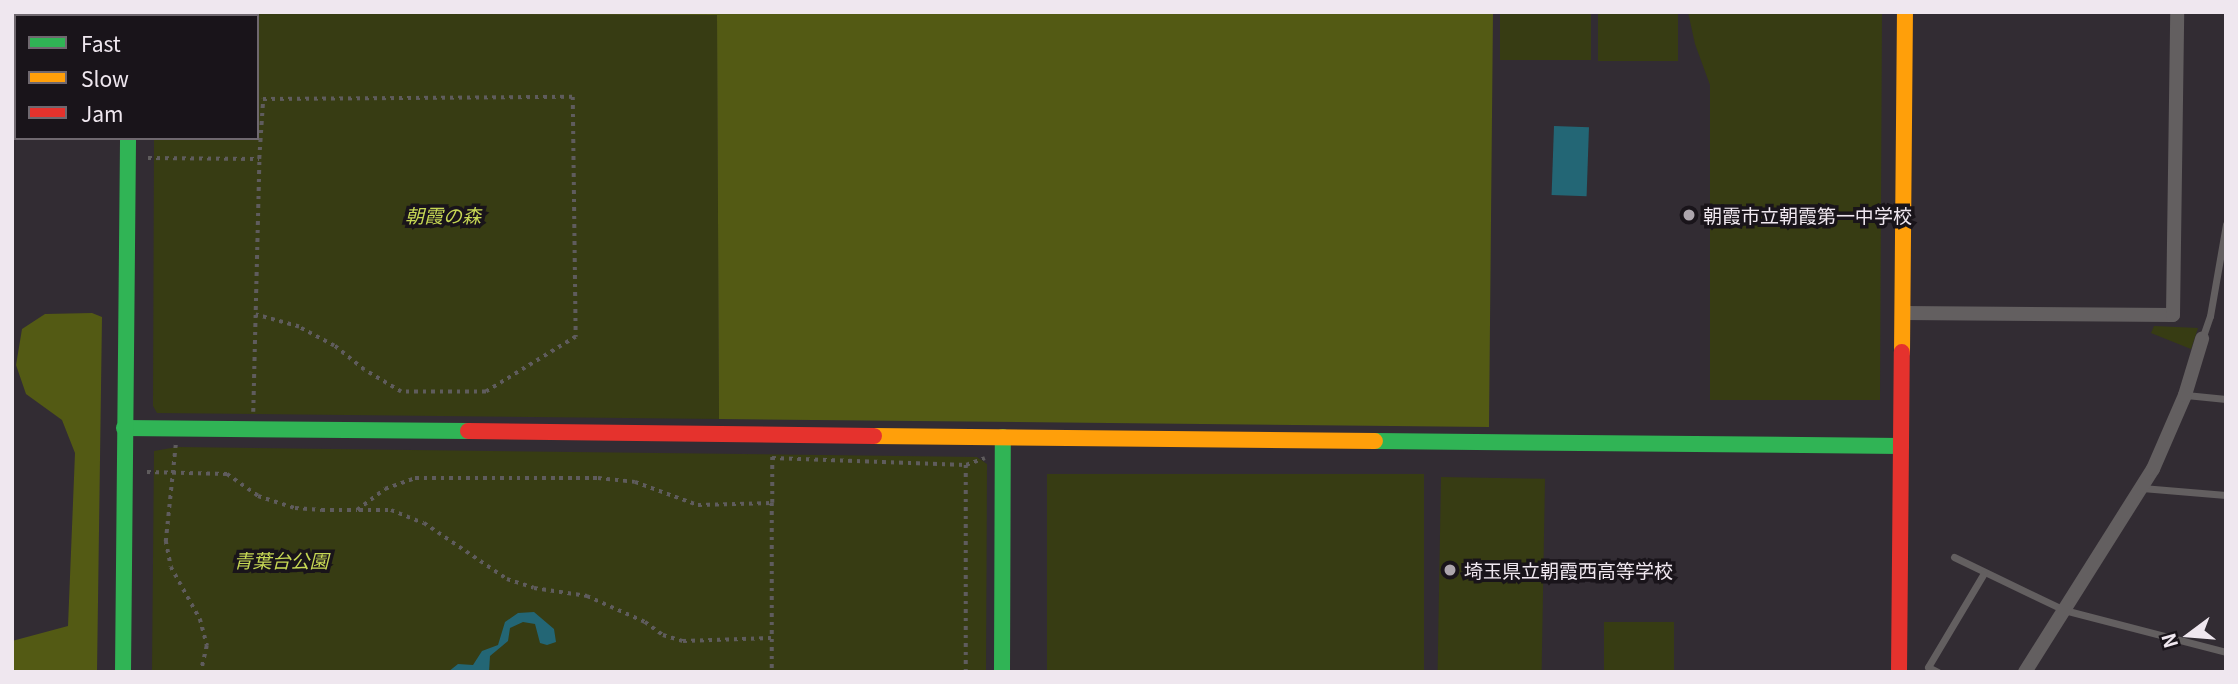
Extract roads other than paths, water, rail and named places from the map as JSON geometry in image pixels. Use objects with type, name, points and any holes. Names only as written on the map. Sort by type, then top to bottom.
[{"type":"street","points":[[1899,672],[1905,12]]},
{"type":"street","points":[[1903,313],[2173,315],[2177,12]]},
{"type":"street","points":[[122,672],[128,140]]},
{"type":"street","points":[[2025,672],[2153,469],[2185,395],[2202,339]]},
{"type":"street","points":[[124,428],[1901,446]]},
{"type":"street","points":[[1002,672],[1003,437]]},
{"type":"lane","points":[[2202,339],[2210,316],[2226,224]]},
{"type":"lane","points":[[2185,395],[2226,400]]},
{"type":"lane","points":[[2141,488],[2226,495]]},
{"type":"lane","points":[[1954,557],[2064,610],[2226,652]]},
{"type":"lane","points":[[1938,672],[1928,667],[1984,573]]},
{"type":"water","points":[[1554,126],[1589,127],[1587,196],[1552,195]]},
{"type":"water","points":[[534,612],[554,629],[556,642],[547,645],[540,643],[535,624],[523,622],[510,628],[508,641],[490,656],[489,672],[448,672],[458,664],[473,665],[482,651],[498,645],[505,622],[518,613]]},
{"type":"place","name":"朝霞市立朝霞第一中学校","points":[[1689,215]]},
{"type":"place","name":"埼玉県立朝霞西高等学校","points":[[1450,570]]},
{"type":"park label","name":"朝霞の森","points":[[443,215]]},
{"type":"park label","name":"青葉台公園","points":[[281,560]]}]
